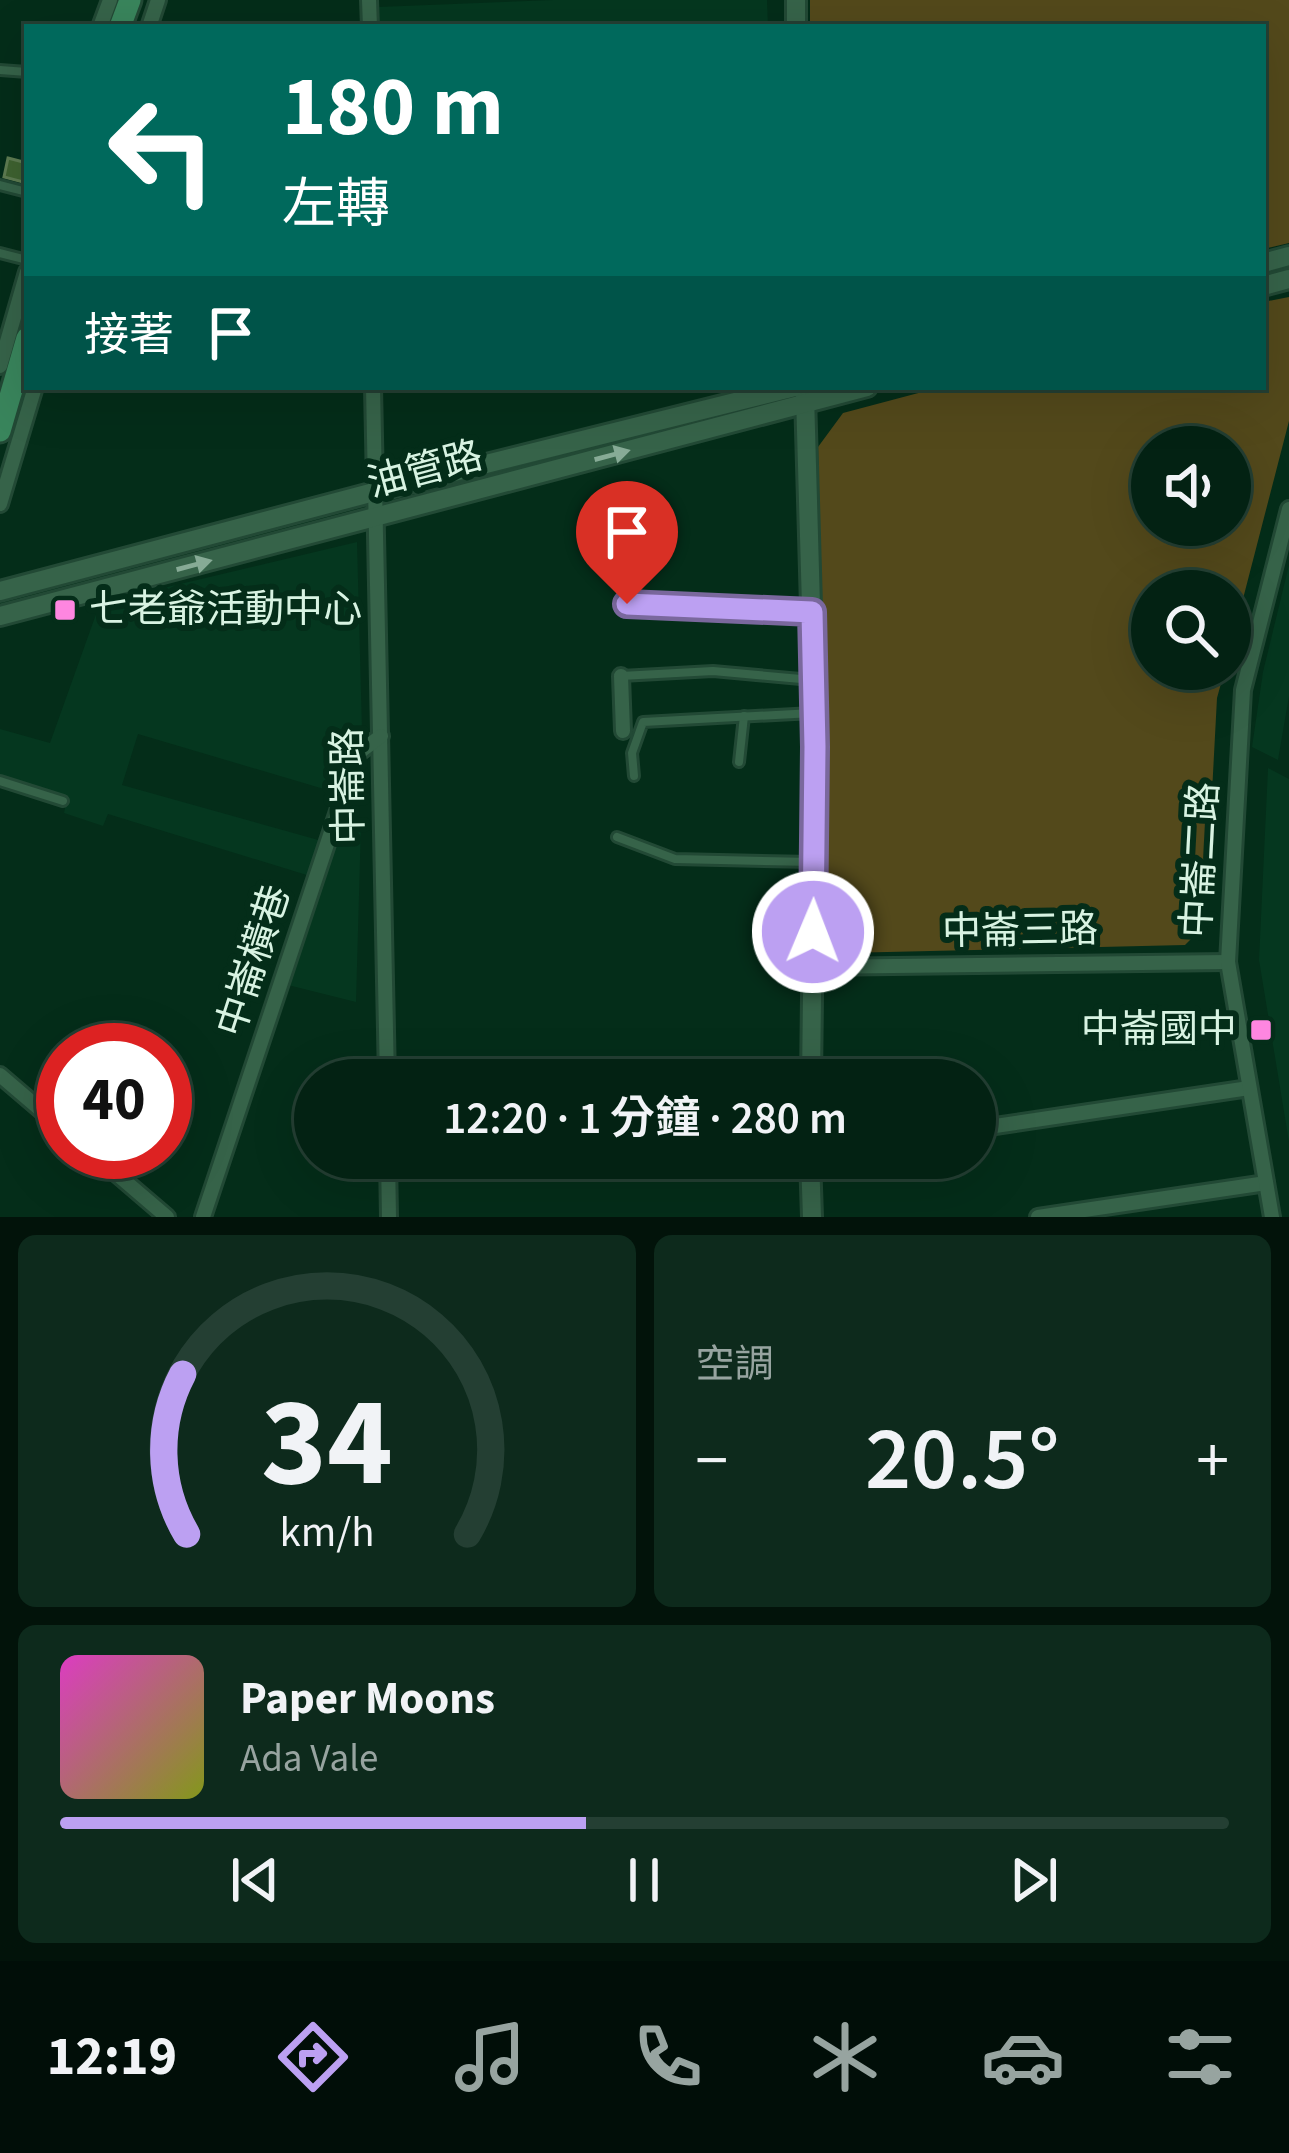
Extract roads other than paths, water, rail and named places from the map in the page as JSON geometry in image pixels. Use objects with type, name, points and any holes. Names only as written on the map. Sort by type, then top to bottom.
[{"type":"main road","points":[[0,431],[24,348]]},
{"type":"street","points":[[0,366],[24,282]]},
{"type":"street","points":[[0,504],[7,454],[34,390]]},
{"type":"street","name":"中崙路","points":[[373,390],[386,1059]]},
{"type":"street","points":[[802,392],[814,713],[811,1059]]},
{"type":"street","name":"油管路","points":[[0,591],[374,492],[802,392]]},
{"type":"street","name":"油管路","points":[[0,616],[374,518],[802,392]]},
{"type":"street","name":"中崙二路","points":[[1273,1217],[1228,962],[1243,690],[1289,508]]},
{"type":"street","points":[[621,676],[622,731]]},
{"type":"street","name":"中崙橫巷","points":[[203,1217],[357,754],[381,736]]},
{"type":"street","name":"中崙三路","points":[[812,967],[1228,962]]},
{"type":"street","points":[[0,1075],[36,1106]]},
{"type":"street","points":[[996,1126],[1250,1088]]},
{"type":"street","points":[[123,1179],[167,1217]]},
{"type":"street","points":[[388,1179],[389,1217]]},
{"type":"street","points":[[811,1179],[812,1217]]},
{"type":"street","points":[[1038,1217],[1266,1183]]},
{"type":"lane","points":[[627,604],[812,612]]},
{"type":"lane","points":[[621,676],[713,671],[813,680]]},
{"type":"lane","points":[[634,776],[632,753],[643,722],[814,713]]},
{"type":"lane","points":[[740,762],[744,716]]},
{"type":"lane","points":[[0,782],[63,801]]},
{"type":"lane","points":[[617,837],[675,859],[814,862]]},
{"type":"place","name":"七老爺活動中心","points":[[65,610]]},
{"type":"place","name":"中崙國中","points":[[1261,1030]]}]
